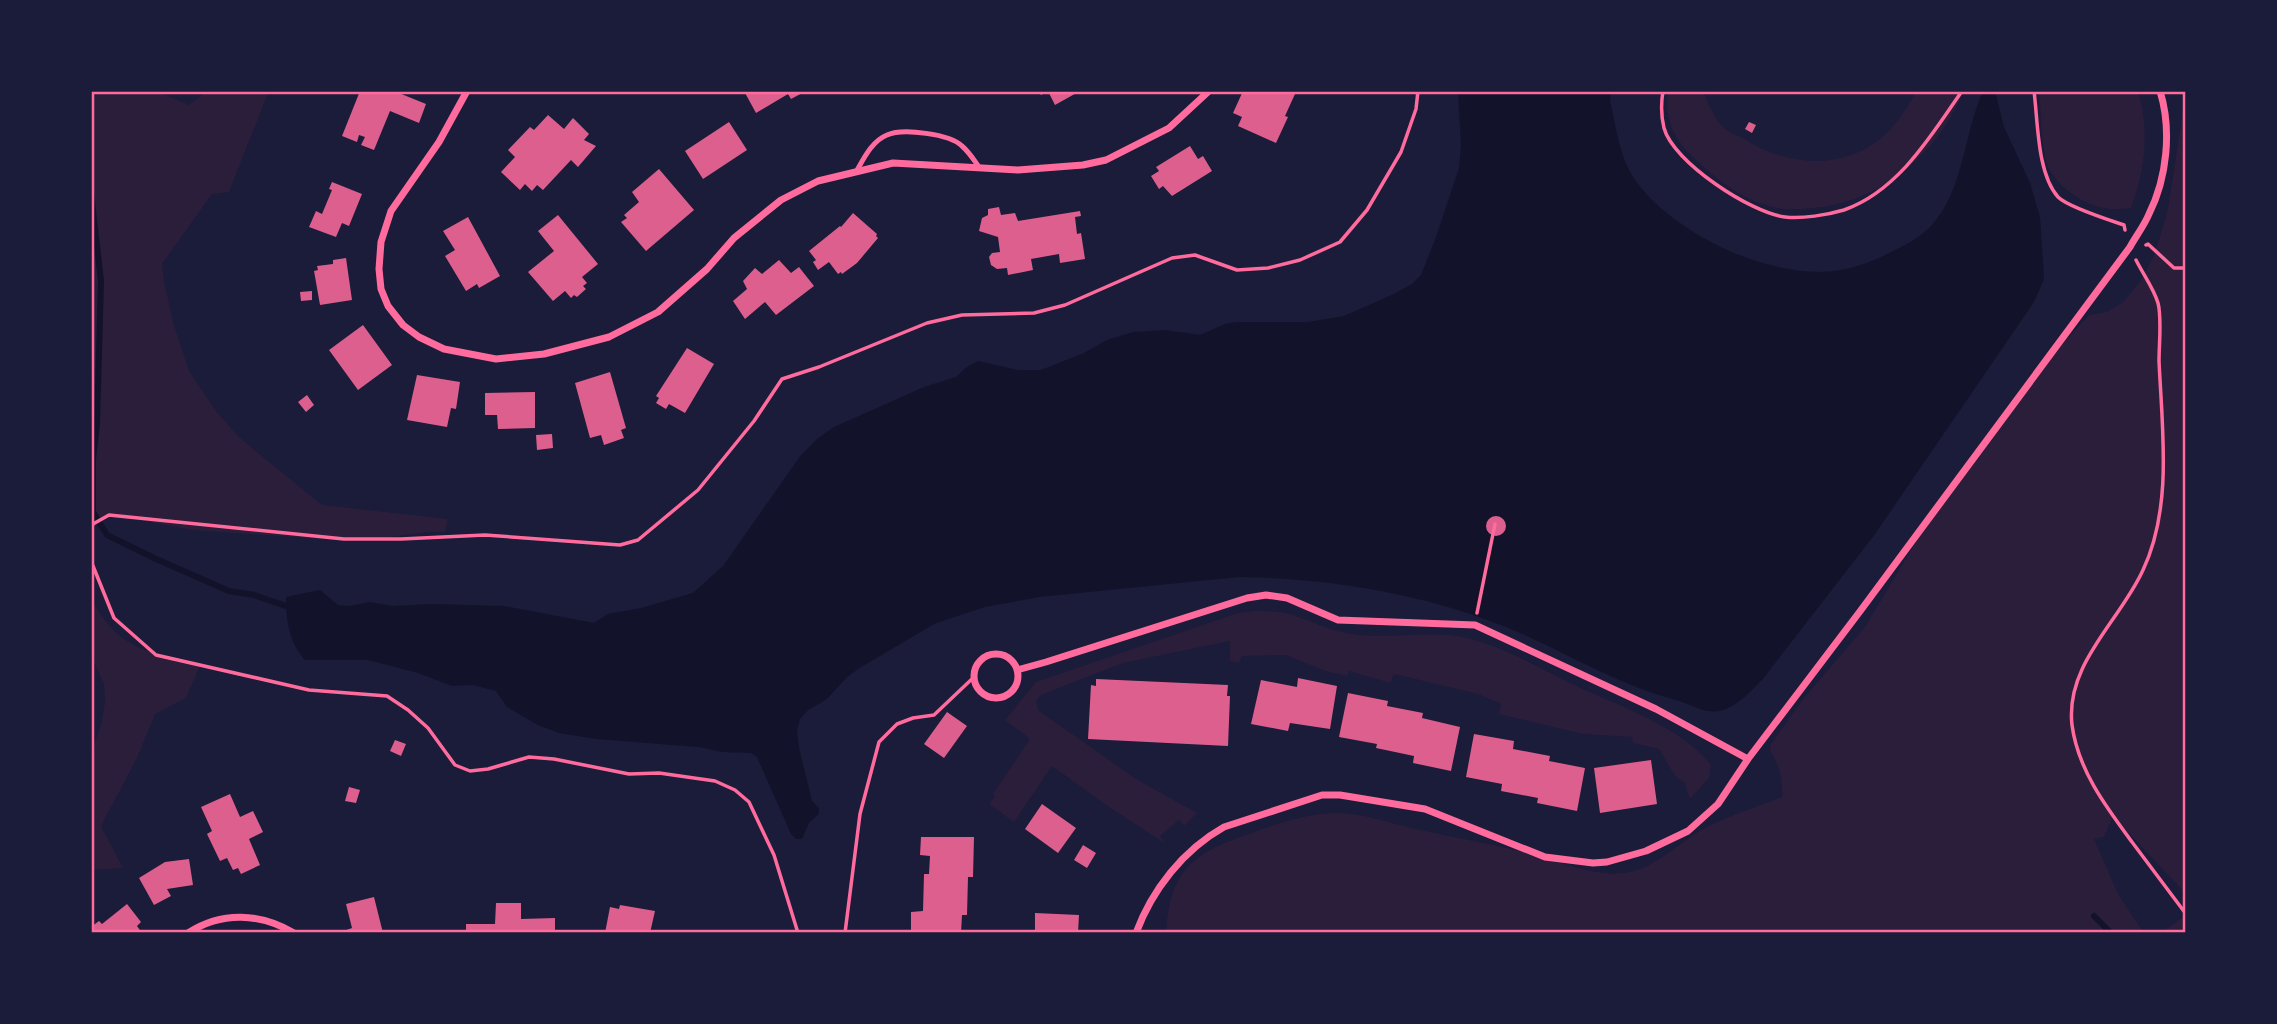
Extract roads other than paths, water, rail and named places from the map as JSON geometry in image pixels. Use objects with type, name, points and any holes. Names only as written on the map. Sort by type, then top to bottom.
[{"type":"street","points":[[467,91],[439,142],[391,211],[381,242],[381,289],[388,306],[403,325],[419,337],[444,349],[496,359],[544,354],[609,337],[658,312],[707,269],[734,238],[781,200],[818,181],[892,163],[1018,170],[1083,165],[1106,160],[1169,128],[1209,91]]},
{"type":"street","points":[[1136,933],[1155,892],[1194,848],[1211,835],[1224,827],[1322,794],[1425,809],[1545,857],[1599,863],[1646,851],[1688,831],[1718,804],[1748,759],[2131,251],[2149,214],[2162,178],[2166,136],[2160,91]]},
{"type":"street","points":[[1017,670],[1247,598],[1266,595],[1287,597],[1338,620],[1475,625],[1656,709],[1748,759]]},
{"type":"street","points":[[991,655],[1006,657],[1017,670],[1015,687],[1000,698],[982,694],[975,684],[974,677],[979,663],[991,655]]},
{"type":"street","points":[[188,933],[209,923],[234,916],[272,922],[294,933]]},
{"type":"lane","points":[[856,172],[871,148],[888,134],[897,132],[950,137],[961,145],[979,167]]},
{"type":"waterway","points":[[91,193],[101,281],[93,512],[107,535],[154,558],[229,591],[254,595],[292,608]]},
{"type":"waterway","points":[[2094,916],[2111,933]]}]
